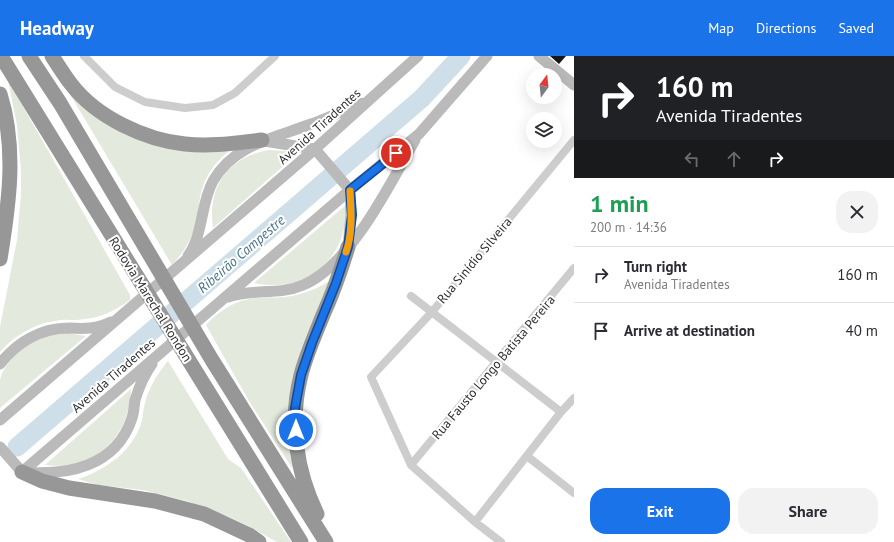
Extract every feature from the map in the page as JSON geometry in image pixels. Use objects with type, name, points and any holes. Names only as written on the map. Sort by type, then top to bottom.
[{"type":"highway","name":"Rodovia Marechal Rondon","points":[[1,56],[301,542]]},
{"type":"highway","name":"Rodovia Marechal Rondon","points":[[29,56],[60,103],[212,360],[326,542]]},
{"type":"highway","points":[[52,56],[71,85],[90,103],[111,119],[134,131],[159,139],[185,144],[211,145],[262,140]]},
{"type":"highway","points":[[0,94],[3,104],[9,145],[10,187],[0,259]]},
{"type":"highway","points":[[331,542],[313,506],[302,474],[296,441],[295,408],[301,375],[348,247]]},
{"type":"highway","points":[[18,468],[42,481],[69,488],[155,502],[204,514],[249,535],[259,542]]},
{"type":"main road","name":"Avenida Tiradentes","points":[[0,420],[316,151],[370,98],[418,56]]},
{"type":"main road","name":"Avenida Tiradentes","points":[[18,468],[158,355],[348,187],[419,134],[487,56]]},
{"type":"main road","points":[[539,56],[574,85]]},
{"type":"main road","points":[[182,264],[191,252],[197,239],[207,194],[223,167],[234,156],[247,147],[262,140],[311,124],[370,98]]},
{"type":"main road","points":[[217,303],[237,294],[248,292],[281,291],[303,286],[328,270],[363,228],[419,134]]},
{"type":"main road","points":[[262,140],[316,151],[348,187],[352,215],[348,247]]},
{"type":"main road","points":[[0,364],[17,346],[29,338],[41,333],[68,328],[82,330],[103,326],[122,316]]},
{"type":"main road","points":[[0,447],[18,468],[42,474],[63,472],[92,464],[110,453],[124,437],[132,417],[140,384],[158,355]]},
{"type":"street","points":[[84,56],[115,87],[145,102],[185,108],[213,105],[235,93],[275,56]]},
{"type":"street","name":"Rua Sinídio Silveira","points":[[411,465],[371,377],[432,312],[574,140]]},
{"type":"street","name":"Rua Fausto Longo Batista Pereira","points":[[411,465],[574,268]]},
{"type":"street","points":[[410,296],[561,412]]},
{"type":"street","points":[[475,522],[561,412],[574,398]]},
{"type":"street","points":[[527,456],[574,493]]},
{"type":"street","points":[[411,465],[475,522],[501,542]]},
{"type":"shaded area","points":[[8,80],[130,295],[130,300],[118,308],[98,316],[76,320],[60,320],[39,325],[18,336],[0,352],[0,327],[17,240],[21,194],[21,171],[17,125]]},
{"type":"shaded area","points":[[65,86],[116,129],[234,147],[217,162],[207,176],[202,189],[198,214],[192,235],[181,254],[172,265]]},
{"type":"shaded area","points":[[269,150],[298,153],[213,228],[213,200],[217,187],[223,176],[242,159]]},
{"type":"shaded area","points":[[346,205],[345,224],[340,242],[332,256],[321,268],[307,277],[291,283],[273,285],[254,283]]},
{"type":"shaded area","points":[[334,278],[309,329],[295,368],[289,417],[292,468],[249,401],[206,325],[223,310],[236,303],[250,299],[298,295],[317,288]]},
{"type":"shaded area","points":[[67,333],[86,336],[0,408],[0,380],[4,370],[17,353],[26,346],[46,337]]},
{"type":"shaded area","points":[[168,361],[228,459],[241,468],[291,542],[277,542],[229,517],[187,501],[143,490],[98,485],[78,479],[108,465],[125,450],[132,441],[138,432],[142,421],[144,405],[151,386],[157,375]]},
{"type":"shaded area","points":[[131,389],[129,407],[124,422],[116,436],[106,448],[93,457],[79,463],[45,465]]},
{"type":"building","points":[[550,56],[566,56],[559,64]]},
{"type":"waterway","name":"Ribeirão Campestre","points":[[17,447],[422,98],[461,56]]},
{"type":"slow traffic","points":[[346,252],[352,215],[350,191]]},
{"type":"route","points":[[296,430],[295,408],[301,375],[348,247],[352,215],[350,190],[396,153]]}]
